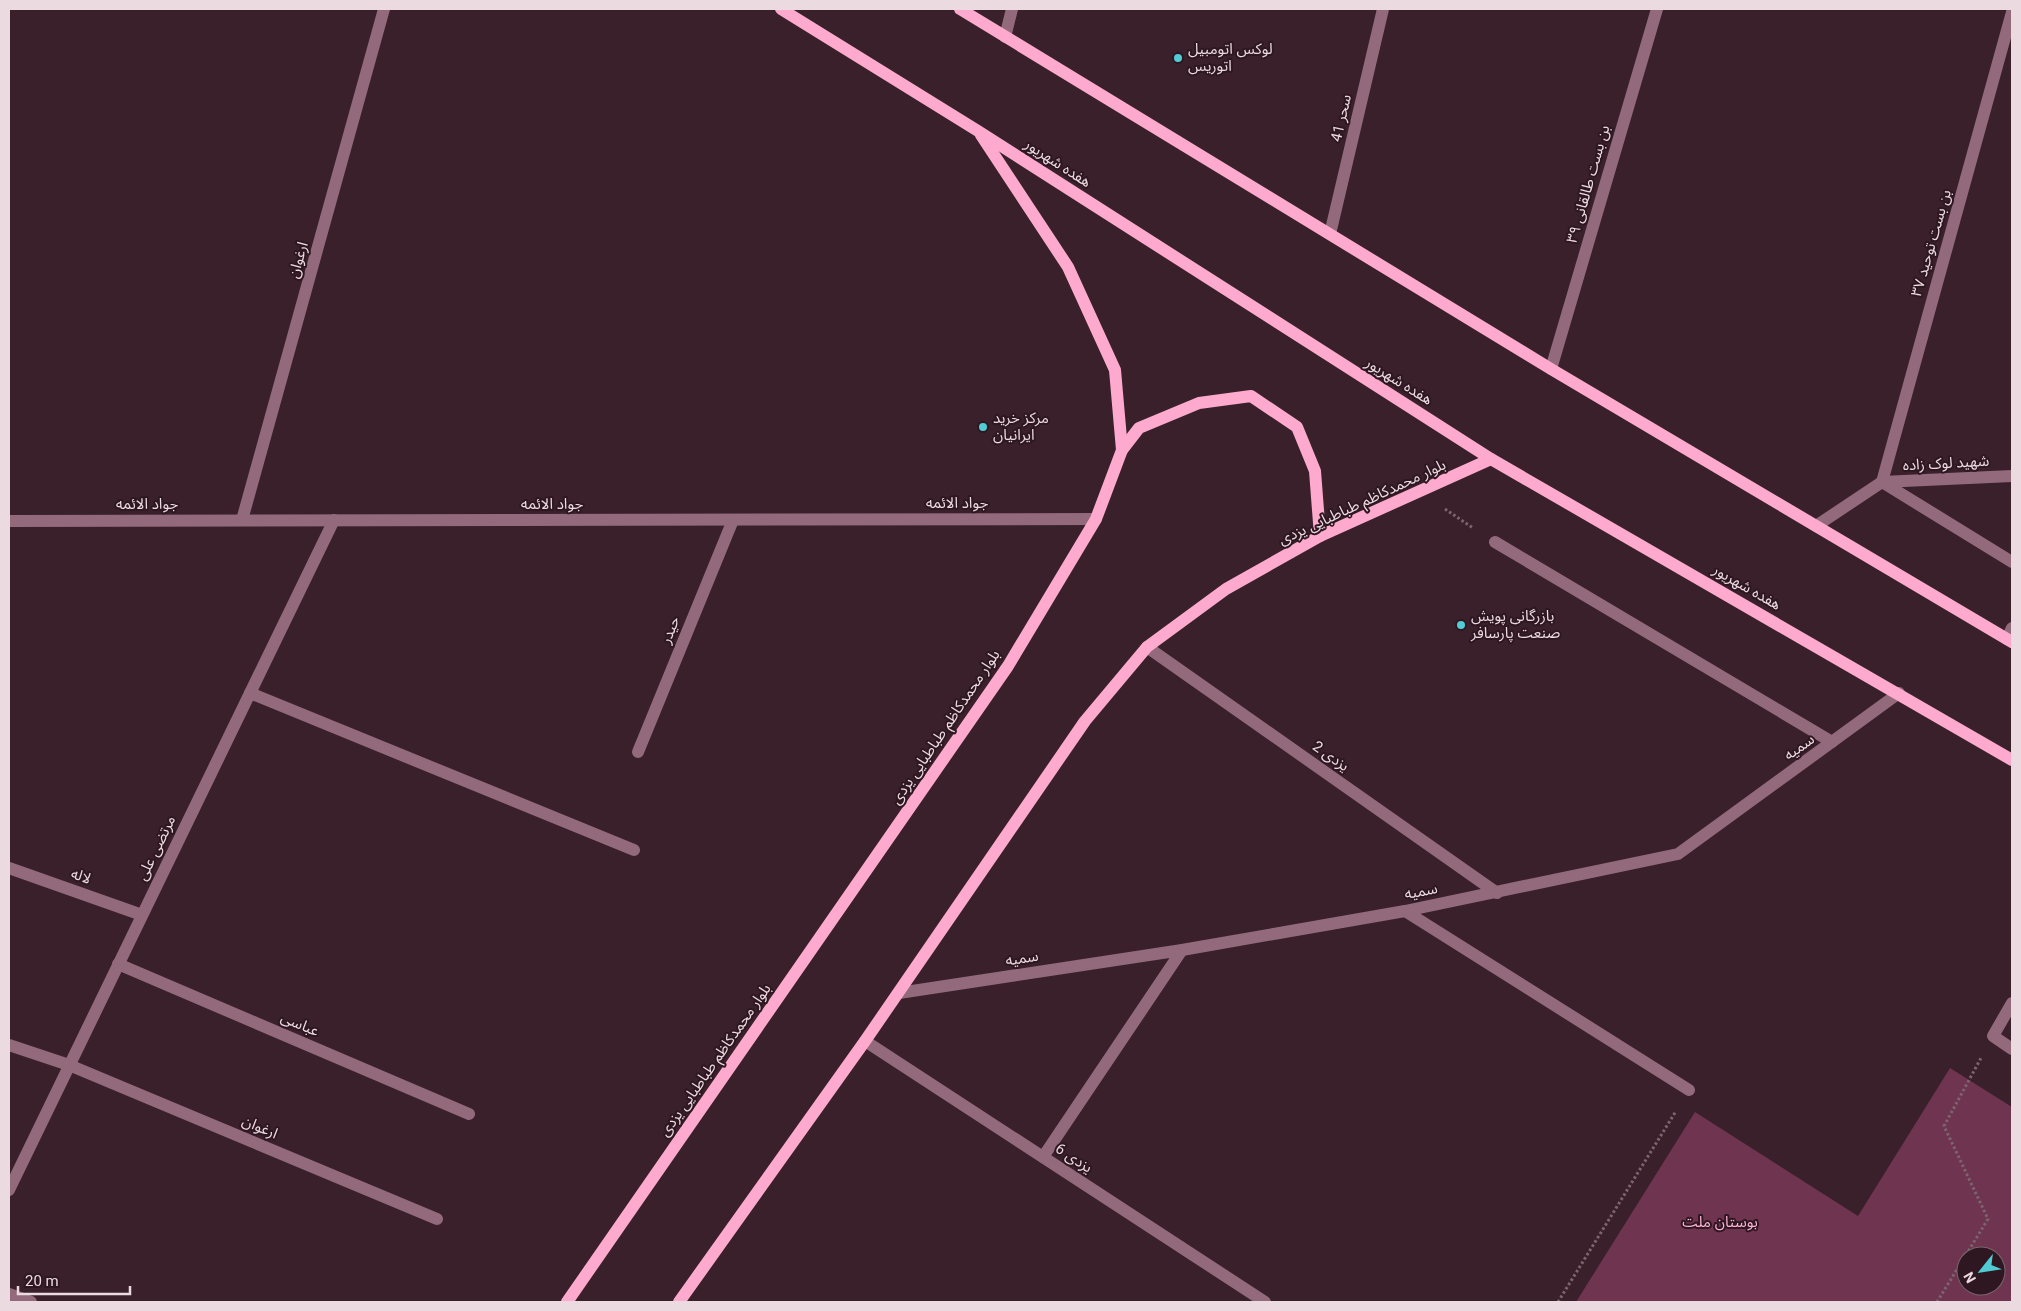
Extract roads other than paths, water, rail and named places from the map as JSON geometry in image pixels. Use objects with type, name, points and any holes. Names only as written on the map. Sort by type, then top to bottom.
[{"type":"main road","name":"هفده شهریور","points":[[781,9],[978,131],[1491,459],[2012,760]]},
{"type":"main road","points":[[960,9],[1552,369],[1816,526],[2011,636]]},
{"type":"main road","name":"بلوار محمدکاظم طباطبایی یزدی","points":[[567,1302],[1008,666],[1096,519],[1122,450],[1115,370],[1111,361],[1068,267],[978,131]]},
{"type":"main road","points":[[1122,450],[1139,428],[1199,403],[1251,396],[1297,427],[1315,471],[1320,536]]},
{"type":"main road","name":"بلوار محمدکاظم طباطبایی یزدی","points":[[679,1302],[865,1041],[1085,721],[1147,647],[1226,589],[1320,536],[1491,459]]},
{"type":"street","name":"ارغوان","points":[[242,520],[384,9]]},
{"type":"street","points":[[1006,37],[1012,9]]},
{"type":"street","name":"سحر 41","points":[[1330,234],[1383,9]]},
{"type":"street","name":"بن‌ بست طالقانی ۳۹","points":[[1552,369],[1657,9]]},
{"type":"street","name":"بن بست توحید ۳۷","points":[[1882,482],[2012,12]]},
{"type":"street","name":"شهید لوک زاده","points":[[1882,482],[2012,476]]},
{"type":"street","points":[[1816,526],[1882,482],[2012,562]]},
{"type":"street","name":"جواد الائمه","points":[[9,520],[1096,519]]},
{"type":"street","name":"مرتضی علی","points":[[9,1190],[334,520]]},
{"type":"street","name":"حیدر","points":[[638,752],[733,520]]},
{"type":"street","points":[[1495,542],[1832,742]]},
{"type":"street","name":"یزدی 2","points":[[1147,647],[1497,893]]},
{"type":"street","points":[[250,692],[634,850]]},
{"type":"street","name":"سمیه","points":[[899,992],[1182,950],[1405,911],[1678,854],[1899,693]]},
{"type":"street","name":"لاله","points":[[9,868],[142,915]]},
{"type":"street","points":[[1405,911],[1689,1090]]},
{"type":"street","points":[[1043,1157],[1182,950]]},
{"type":"street","name":"عباسی","points":[[118,964],[469,1114]]},
{"type":"street","points":[[2012,1003],[1993,1036],[2012,1049]]},
{"type":"street","name":"یزدی 6","points":[[865,1041],[1265,1302]]},
{"type":"street","name":"ارغوان","points":[[9,1045],[69,1065],[437,1219]]},
{"type":"street","points":[[9,1294],[31,1302]]},
{"type":"place","name":"لوکس اتومبیل اتوریس","points":[[1178,58]]},
{"type":"place","name":"مرکز خرید ایرانیان","points":[[983,427]]},
{"type":"place","name":"بازرگانی پویش صنعت پارسافر","points":[[1461,625]]},
{"type":"park label","name":"بوستان ملت","points":[[1720,1222]]}]
